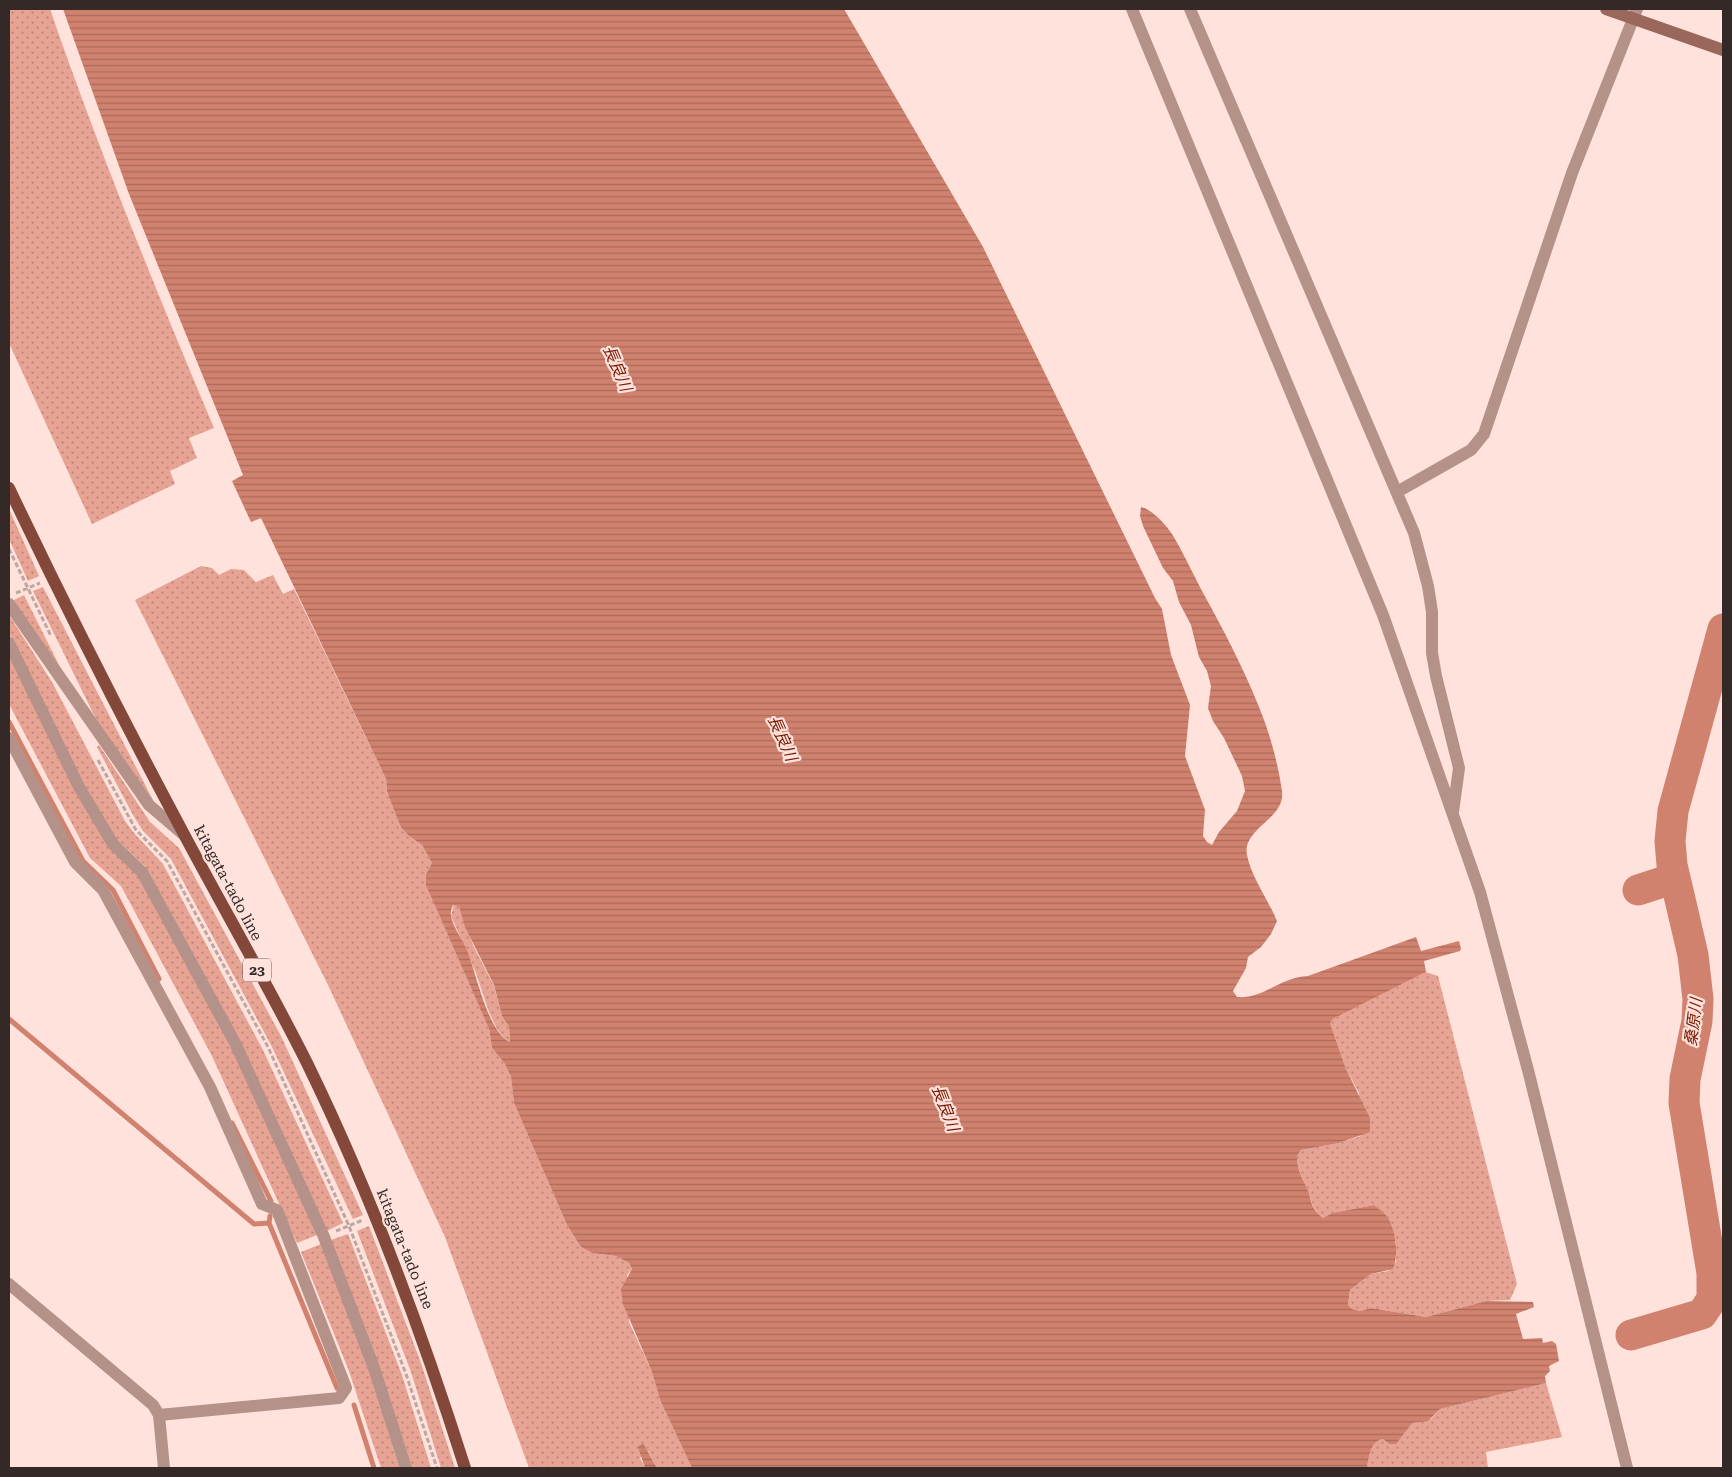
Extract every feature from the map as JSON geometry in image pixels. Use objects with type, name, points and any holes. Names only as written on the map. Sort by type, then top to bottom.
[{"type":"main road","points":[[1606,9],[1635,14],[1723,50]]},
{"type":"main road","name":"kitagata-tado line","points":[[9,488],[52,578],[184,835],[307,1062],[376,1214],[426,1347],[465,1468]]},
{"type":"street","points":[[1132,9],[1383,615],[1452,817],[1480,892],[1518,1032],[1628,1468]]},
{"type":"street","points":[[1190,9],[1414,533],[1428,586],[1432,612],[1432,653],[1459,768],[1452,817]]},
{"type":"street","points":[[1397,492],[1470,450],[1484,434],[1572,173],[1635,14]]},
{"type":"street","points":[[9,604],[149,805],[184,835]]},
{"type":"street","points":[[9,643],[79,787],[113,844],[142,872],[234,1043],[324,1237],[374,1368],[406,1468]]},
{"type":"street","points":[[9,738],[75,862],[103,890],[127,933],[210,1087],[262,1204],[277,1210],[346,1388],[339,1398],[159,1415]]},
{"type":"street","points":[[9,1284],[153,1405],[159,1415],[164,1468]]},
{"type":"path","points":[[9,549],[53,639]]},
{"type":"path","points":[[9,596],[52,578]]},
{"type":"path","points":[[94,754],[136,830],[167,861],[268,1047],[349,1226],[406,1374],[437,1468]]},
{"type":"shaded area","points":[[9,9],[50,9],[88,115],[129,220],[214,428],[189,438],[197,458],[170,471],[175,484],[92,524],[9,343]]},
{"type":"shaded area","points":[[9,509],[39,576],[28,581],[9,539]]},
{"type":"shaded area","points":[[201,566],[212,568],[219,575],[231,569],[244,570],[256,582],[273,575],[283,594],[294,589],[386,779],[387,793],[409,836],[422,845],[432,863],[426,874],[435,905],[489,1029],[492,1048],[505,1064],[511,1077],[514,1103],[567,1225],[581,1247],[592,1253],[616,1256],[629,1263],[632,1269],[627,1275],[629,1322],[652,1372],[660,1400],[692,1468],[657,1468],[648,1451],[640,1458],[645,1468],[529,1468],[445,1237],[328,985],[135,600]]},
{"type":"shaded area","points":[[43,587],[154,802],[98,723],[33,591]]},
{"type":"shaded area","points":[[24,595],[66,679],[12,601]]},
{"type":"shaded area","points":[[9,615],[52,682],[125,821],[163,864],[263,1050],[343,1223],[327,1231],[238,1039],[145,866],[114,837],[84,785],[9,633]]},
{"type":"shaded area","points":[[9,656],[140,878],[230,1046],[317,1235],[297,1243],[212,1056],[121,886],[90,858],[9,704]]},
{"type":"shaded area","points":[[99,745],[150,822],[179,848],[281,1036],[363,1215],[353,1219],[271,1045],[171,859],[143,831],[97,747]]},
{"type":"shaded area","points":[[454,904],[459,905],[473,945],[494,986],[502,1016],[509,1027],[510,1042],[497,1029],[489,1012],[476,973],[451,916]]},
{"type":"shaded area","points":[[1426,972],[1438,976],[1517,1284],[1510,1300],[1486,1301],[1426,1317],[1371,1308],[1360,1311],[1352,1309],[1348,1305],[1350,1290],[1371,1274],[1388,1271],[1396,1262],[1396,1242],[1386,1215],[1374,1205],[1332,1213],[1323,1218],[1313,1206],[1300,1171],[1297,1156],[1301,1150],[1339,1143],[1361,1136],[1359,1093],[1346,1069],[1330,1023],[1333,1019]]},
{"type":"shaded area","points":[[369,1226],[421,1363],[455,1468],[441,1468],[411,1372],[357,1231]]},
{"type":"shaded area","points":[[348,1234],[402,1375],[431,1468],[412,1468],[331,1240]]},
{"type":"shaded area","points":[[321,1244],[369,1369],[400,1468],[381,1468],[349,1371],[301,1252]]},
{"type":"shaded area","points":[[1546,1383],[1562,1437],[1486,1452],[1488,1468],[1367,1468],[1371,1450],[1375,1443],[1383,1439],[1389,1444],[1412,1423],[1431,1419],[1440,1409]]},
{"type":"water","name":"長良川","points":[[63,9],[844,9],[983,247],[1162,609],[1171,655],[1190,705],[1185,756],[1205,810],[1203,836],[1212,845],[1219,832],[1237,811],[1245,791],[1242,776],[1208,708],[1211,686],[1207,671],[1199,657],[1191,625],[1179,602],[1173,581],[1163,568],[1143,526],[1140,516],[1141,507],[1150,511],[1158,518],[1176,541],[1232,648],[1259,707],[1276,759],[1282,791],[1278,809],[1251,838],[1247,846],[1247,855],[1256,881],[1277,921],[1271,934],[1261,947],[1248,957],[1246,968],[1233,991],[1237,997],[1256,995],[1289,980],[1308,976],[1416,937],[1421,951],[1459,941],[1460,951],[1424,961],[1426,972],[1333,1019],[1330,1023],[1346,1069],[1370,1118],[1370,1132],[1339,1143],[1301,1150],[1297,1156],[1301,1175],[1315,1210],[1323,1218],[1332,1213],[1374,1205],[1385,1214],[1392,1227],[1396,1249],[1393,1269],[1371,1274],[1350,1290],[1348,1305],[1352,1309],[1360,1311],[1371,1308],[1426,1317],[1486,1301],[1533,1302],[1534,1307],[1516,1314],[1523,1339],[1542,1338],[1543,1343],[1552,1341],[1556,1344],[1559,1361],[1549,1366],[1550,1371],[1545,1376],[1546,1383],[1440,1409],[1428,1421],[1412,1423],[1396,1444],[1389,1444],[1383,1439],[1375,1443],[1371,1450],[1367,1468],[692,1468],[660,1400],[652,1372],[623,1304],[621,1289],[632,1269],[629,1263],[616,1256],[592,1253],[581,1247],[567,1225],[514,1103],[511,1077],[505,1064],[492,1048],[489,1029],[426,885],[426,874],[432,863],[422,845],[409,836],[401,827],[387,792],[386,779],[261,518],[251,522],[232,481],[243,475],[129,194]],"holes":[[[453,905],[459,906],[465,927],[494,985],[502,1016],[509,1027],[510,1042],[502,1036],[489,1014],[470,958],[453,924],[451,915]]]},
{"type":"water","points":[[643,1443],[657,1468],[645,1468],[638,1447]]},
{"type":"waterway","name":"桑原川","points":[[1631,1335],[1702,1314],[1712,1299],[1712,1273],[1684,1103],[1685,1079],[1697,1021],[1698,999],[1693,955],[1672,865],[1670,841],[1673,811],[1723,629]]},
{"type":"waterway","points":[[9,722],[83,861],[113,890],[159,979]]},
{"type":"waterway","points":[[1638,890],[1675,878]]},
{"type":"waterway","points":[[9,1019],[254,1224],[269,1223]]},
{"type":"waterway","points":[[232,1123],[271,1201]]},
{"type":"waterway","points":[[270,1216],[269,1223],[337,1388]]},
{"type":"waterway","points":[[354,1405],[374,1468]]}]
